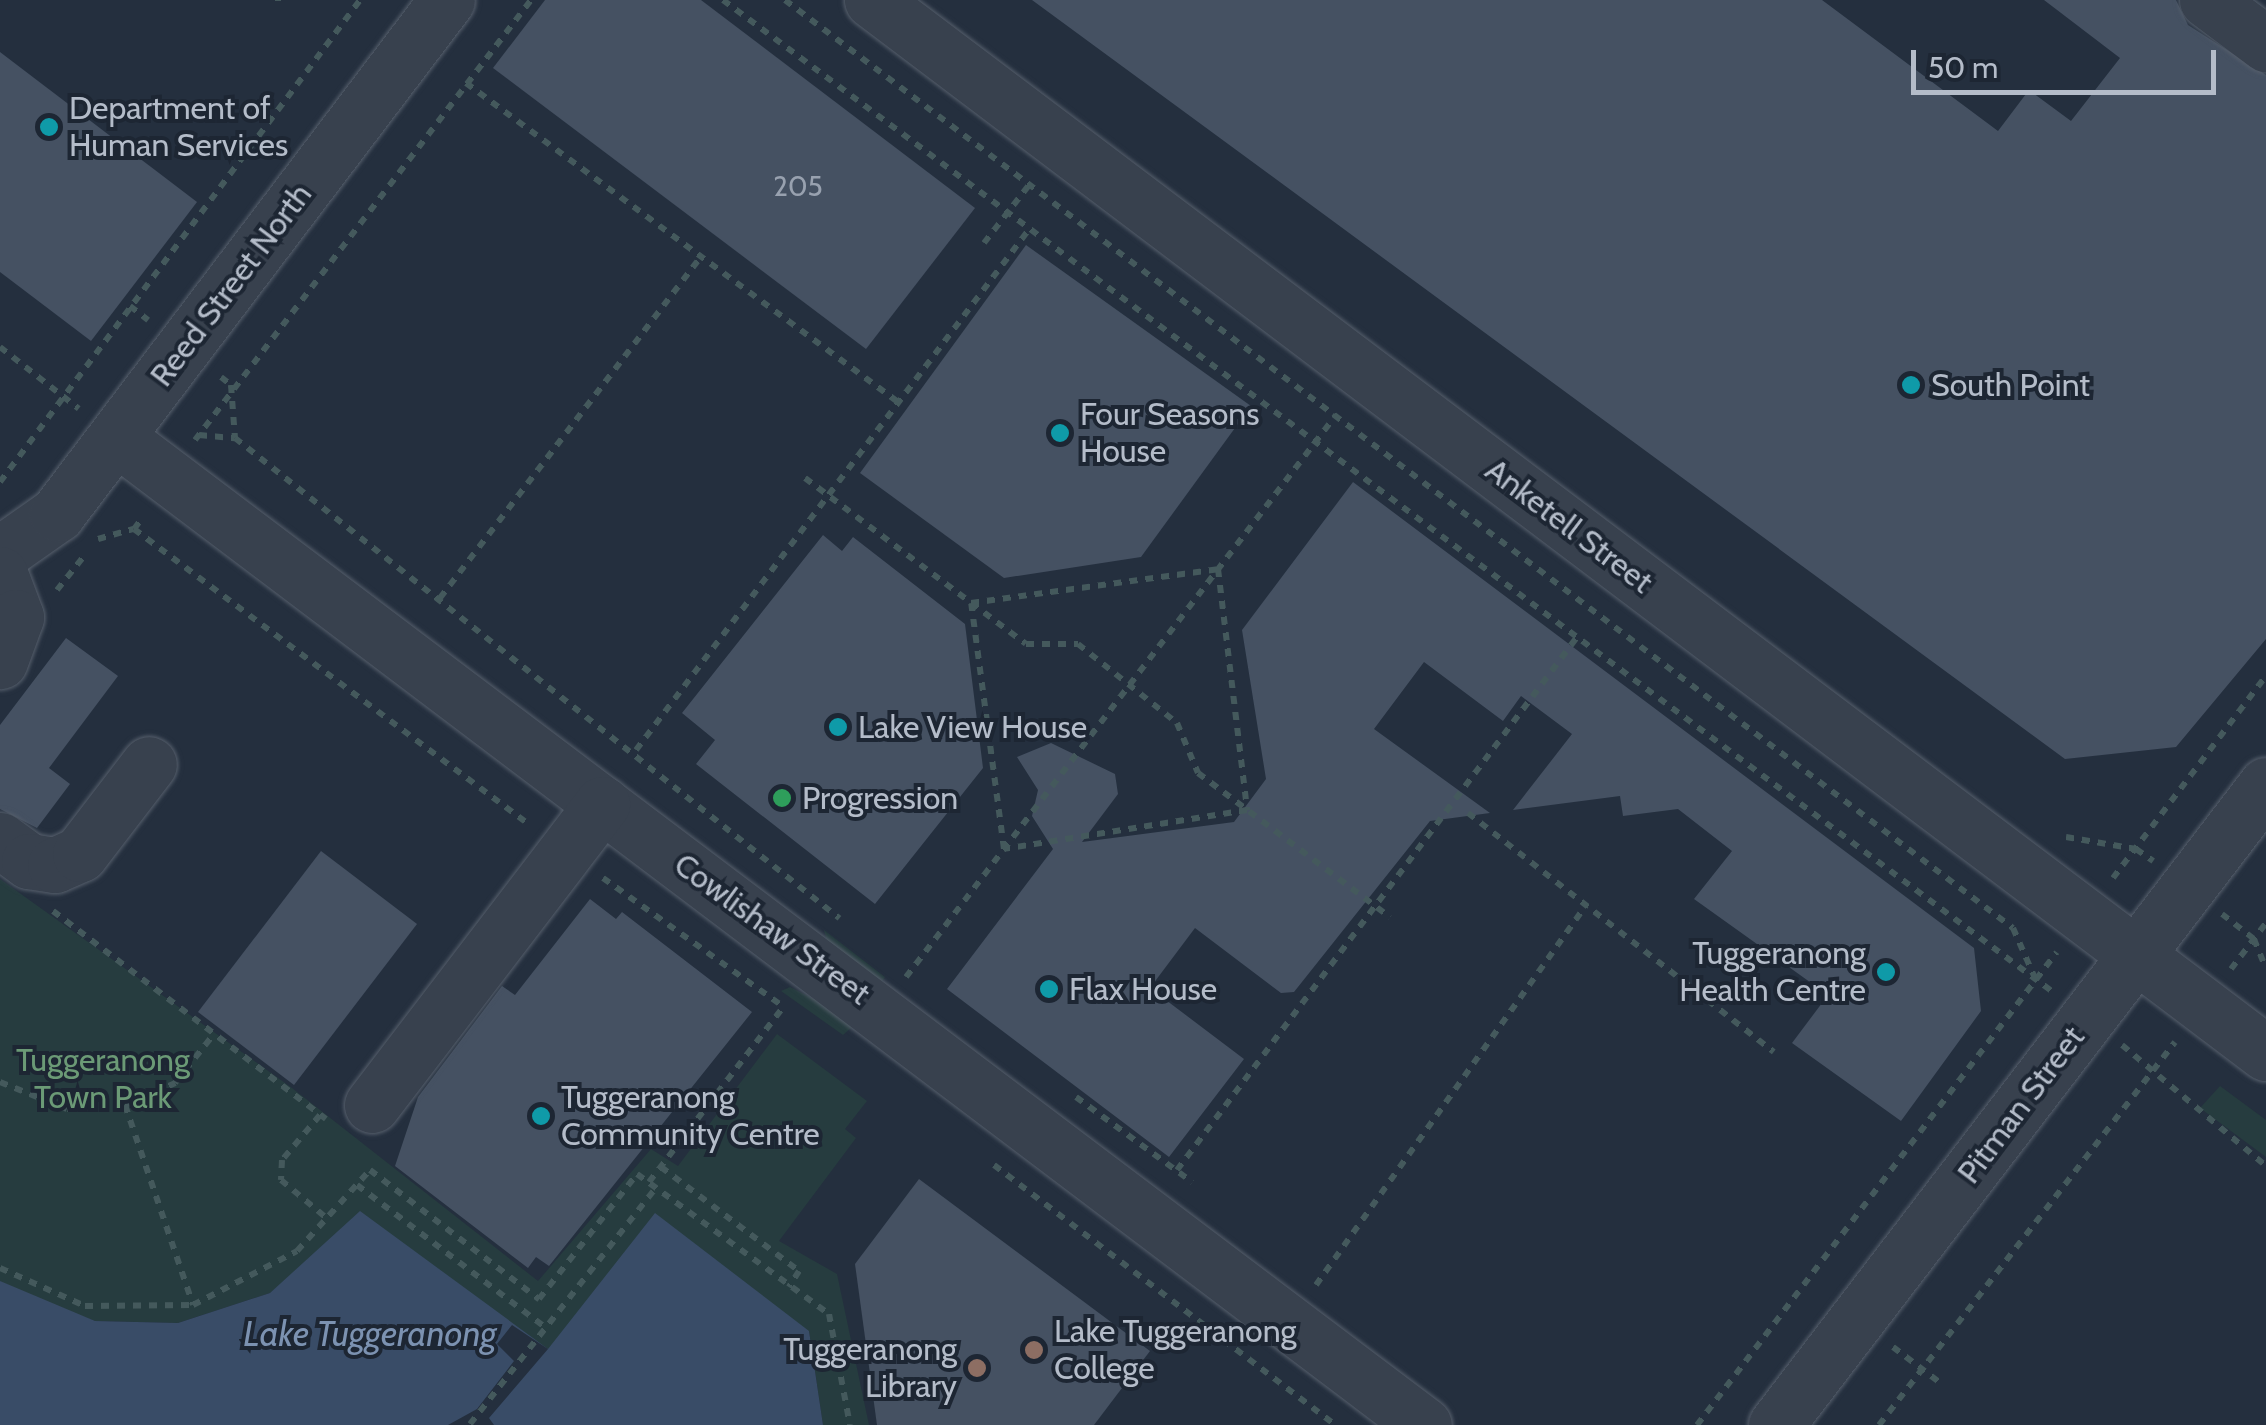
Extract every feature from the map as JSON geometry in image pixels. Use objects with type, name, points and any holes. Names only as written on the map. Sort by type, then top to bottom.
[{"type":"street","name":"Reed Street North","points":[[0,554],[58,514],[447,0]]},
{"type":"street","name":"Anketell Street","points":[[872,0],[1078,156],[1351,395],[1666,600],[2266,1053]]},
{"type":"street","points":[[2206,0],[2266,44]]},
{"type":"street","name":"Cowlishaw Street","points":[[116,437],[602,804],[894,983],[1288,1322],[1424,1425]]},
{"type":"street","points":[[0,574],[16,617],[0,662]]},
{"type":"street","points":[[0,840],[29,861],[55,865],[80,854],[148,764]]},
{"type":"street","name":"Pitman Street","points":[[1776,1425],[2266,785]]},
{"type":"street","points":[[350,1125],[602,804]]},
{"type":"path","points":[[0,482],[360,0]]},
{"type":"path","points":[[530,0],[230,385],[199,434],[235,438],[636,750],[847,925]]},
{"type":"path","points":[[724,0],[2036,979]]},
{"type":"path","points":[[784,0],[1351,395],[2013,928],[2036,979]]},
{"type":"path","points":[[466,83],[898,402]]},
{"type":"path","points":[[636,750],[1030,228]]},
{"type":"path","points":[[440,598],[701,257]]},
{"type":"path","points":[[0,347],[116,437]]},
{"type":"path","points":[[230,385],[235,438]]},
{"type":"path","points":[[894,983],[1004,849],[1351,395]]},
{"type":"path","points":[[805,478],[1026,644],[1078,644],[1177,723],[1198,773],[1390,917]]},
{"type":"path","points":[[53,595],[98,539],[134,530],[566,852],[797,1016]]},
{"type":"path","points":[[971,603],[1218,570]]},
{"type":"path","points":[[1218,570],[1247,810]]},
{"type":"path","points":[[971,603],[1004,849]]},
{"type":"path","points":[[1177,1170],[1577,637]]},
{"type":"path","points":[[2136,849],[2266,676]]},
{"type":"path","points":[[1004,849],[1247,810]]},
{"type":"path","points":[[1468,814],[1774,1052]]},
{"type":"path","points":[[1257,1367],[1586,905]]},
{"type":"path","points":[[46,906],[214,1034],[350,1125],[370,1170],[539,1299],[637,1174],[829,1314],[850,1425]]},
{"type":"path","points":[[2266,923],[2254,938],[2266,968]]},
{"type":"path","points":[[1698,1425],[2036,979]]},
{"type":"path","points":[[648,1182],[784,1006]]},
{"type":"path","points":[[0,1082],[67,1108],[125,1105],[175,1083],[214,1034]]},
{"type":"path","points":[[1878,1425],[2154,1069],[2176,1098],[2266,1166]]},
{"type":"path","points":[[125,1105],[193,1305]]},
{"type":"path","points":[[330,1220],[282,1180],[282,1160],[350,1125]]},
{"type":"path","points":[[990,1162],[1334,1425]]},
{"type":"path","points":[[661,1167],[799,1271],[788,1287]]},
{"type":"path","points":[[0,1268],[86,1306],[193,1305],[249,1281],[330,1220],[370,1170]]},
{"type":"path","points":[[357,1184],[546,1328]]},
{"type":"path","points":[[470,1424],[656,1188]]},
{"type":"green space","name":"Tuggeranong Town Park","points":[[0,879],[292,1088],[538,1281],[651,1149],[678,1166],[777,1034],[867,1101],[845,1129],[856,1138],[779,1241],[837,1274],[869,1425],[823,1425],[809,1331],[548,1349],[512,1325],[324,1253],[270,1293],[178,1323],[95,1321],[14,1292],[0,1281]]},
{"type":"green space","points":[[824,930],[885,977],[878,987],[827,942]]},
{"type":"green space","points":[[790,987],[826,1005],[852,1027],[843,1035],[781,991]]},
{"type":"green space","points":[[2220,1086],[2266,1120],[2266,1157],[2200,1108]]},
{"type":"water","name":"Lake Tuggeranong","points":[[360,1211],[548,1349],[655,1213],[809,1331],[823,1425],[0,1425],[0,1281],[95,1321],[178,1323],[270,1293]]},
{"type":"pier","points":[[512,1325],[548,1349],[489,1418],[494,1425],[448,1425],[477,1409],[514,1361],[497,1344]]},
{"type":"building","points":[[545,0],[701,0],[975,208],[866,349],[493,68]]},
{"type":"building","name":"South Point","points":[[1032,0],[1822,0],[1998,131],[2029,90],[2071,121],[2120,58],[2044,0],[2176,0],[2188,25],[2266,75],[2266,639],[2176,747],[2065,759]]},
{"type":"building","name":"Department of Human Services","points":[[0,52],[197,202],[91,341],[0,272]]},
{"type":"building","name":"Four Seasons House","points":[[1026,245],[1251,406],[1141,557],[1004,578],[860,473]]},
{"type":"building","points":[[1353,482],[1974,948],[1981,1011],[1901,1121],[1792,1043],[1828,995],[1694,899],[1732,851],[1678,809],[1623,816],[1620,796],[1513,810],[1572,734],[1521,696],[1503,721],[1424,662],[1374,729],[1490,813],[1430,821],[1294,992],[1281,993],[1195,928],[1150,988],[1244,1059],[1169,1157],[947,989],[1053,849],[1032,816],[1038,790],[1017,757],[1051,743],[1115,774],[1118,794],[1082,842],[1234,822],[1266,779],[1242,630]]},
{"type":"building","name":"Lake View House","points":[[823,535],[842,551],[853,537],[965,624],[983,768],[875,904],[696,764],[715,740],[682,713]]},
{"type":"building","points":[[66,638],[118,676],[49,768],[70,784],[37,828],[0,809],[0,725]]},
{"type":"building","points":[[321,851],[417,924],[294,1085],[198,1012]]},
{"type":"building","name":"Tuggeranong Community Centre","points":[[590,899],[616,919],[622,912],[752,1012],[549,1266],[536,1257],[528,1268],[395,1166],[418,1097],[502,986],[515,995]]},
{"type":"building","name":"Lake Tuggeranong College","points":[[919,1179],[1150,1351],[1094,1425],[877,1425],[855,1264]]},
{"type":"place","name":"Department of Human Services","points":[[49,127]]},
{"type":"place","name":"South Point","points":[[1911,385]]},
{"type":"place","name":"Four Seasons House","points":[[1060,433]]},
{"type":"place","name":"Lake View House","points":[[838,727]]},
{"type":"place","name":"Progression","points":[[782,798]]},
{"type":"place","name":"Tuggeranong Health Centre","points":[[1886,972]]},
{"type":"place","name":"Flax House","points":[[1049,989]]},
{"type":"place","name":"Tuggeranong Community Centre","points":[[541,1116]]},
{"type":"place","name":"Lake Tuggeranong College","points":[[1034,1350]]},
{"type":"place","name":"Tuggeranong Library","points":[[977,1368]]}]
